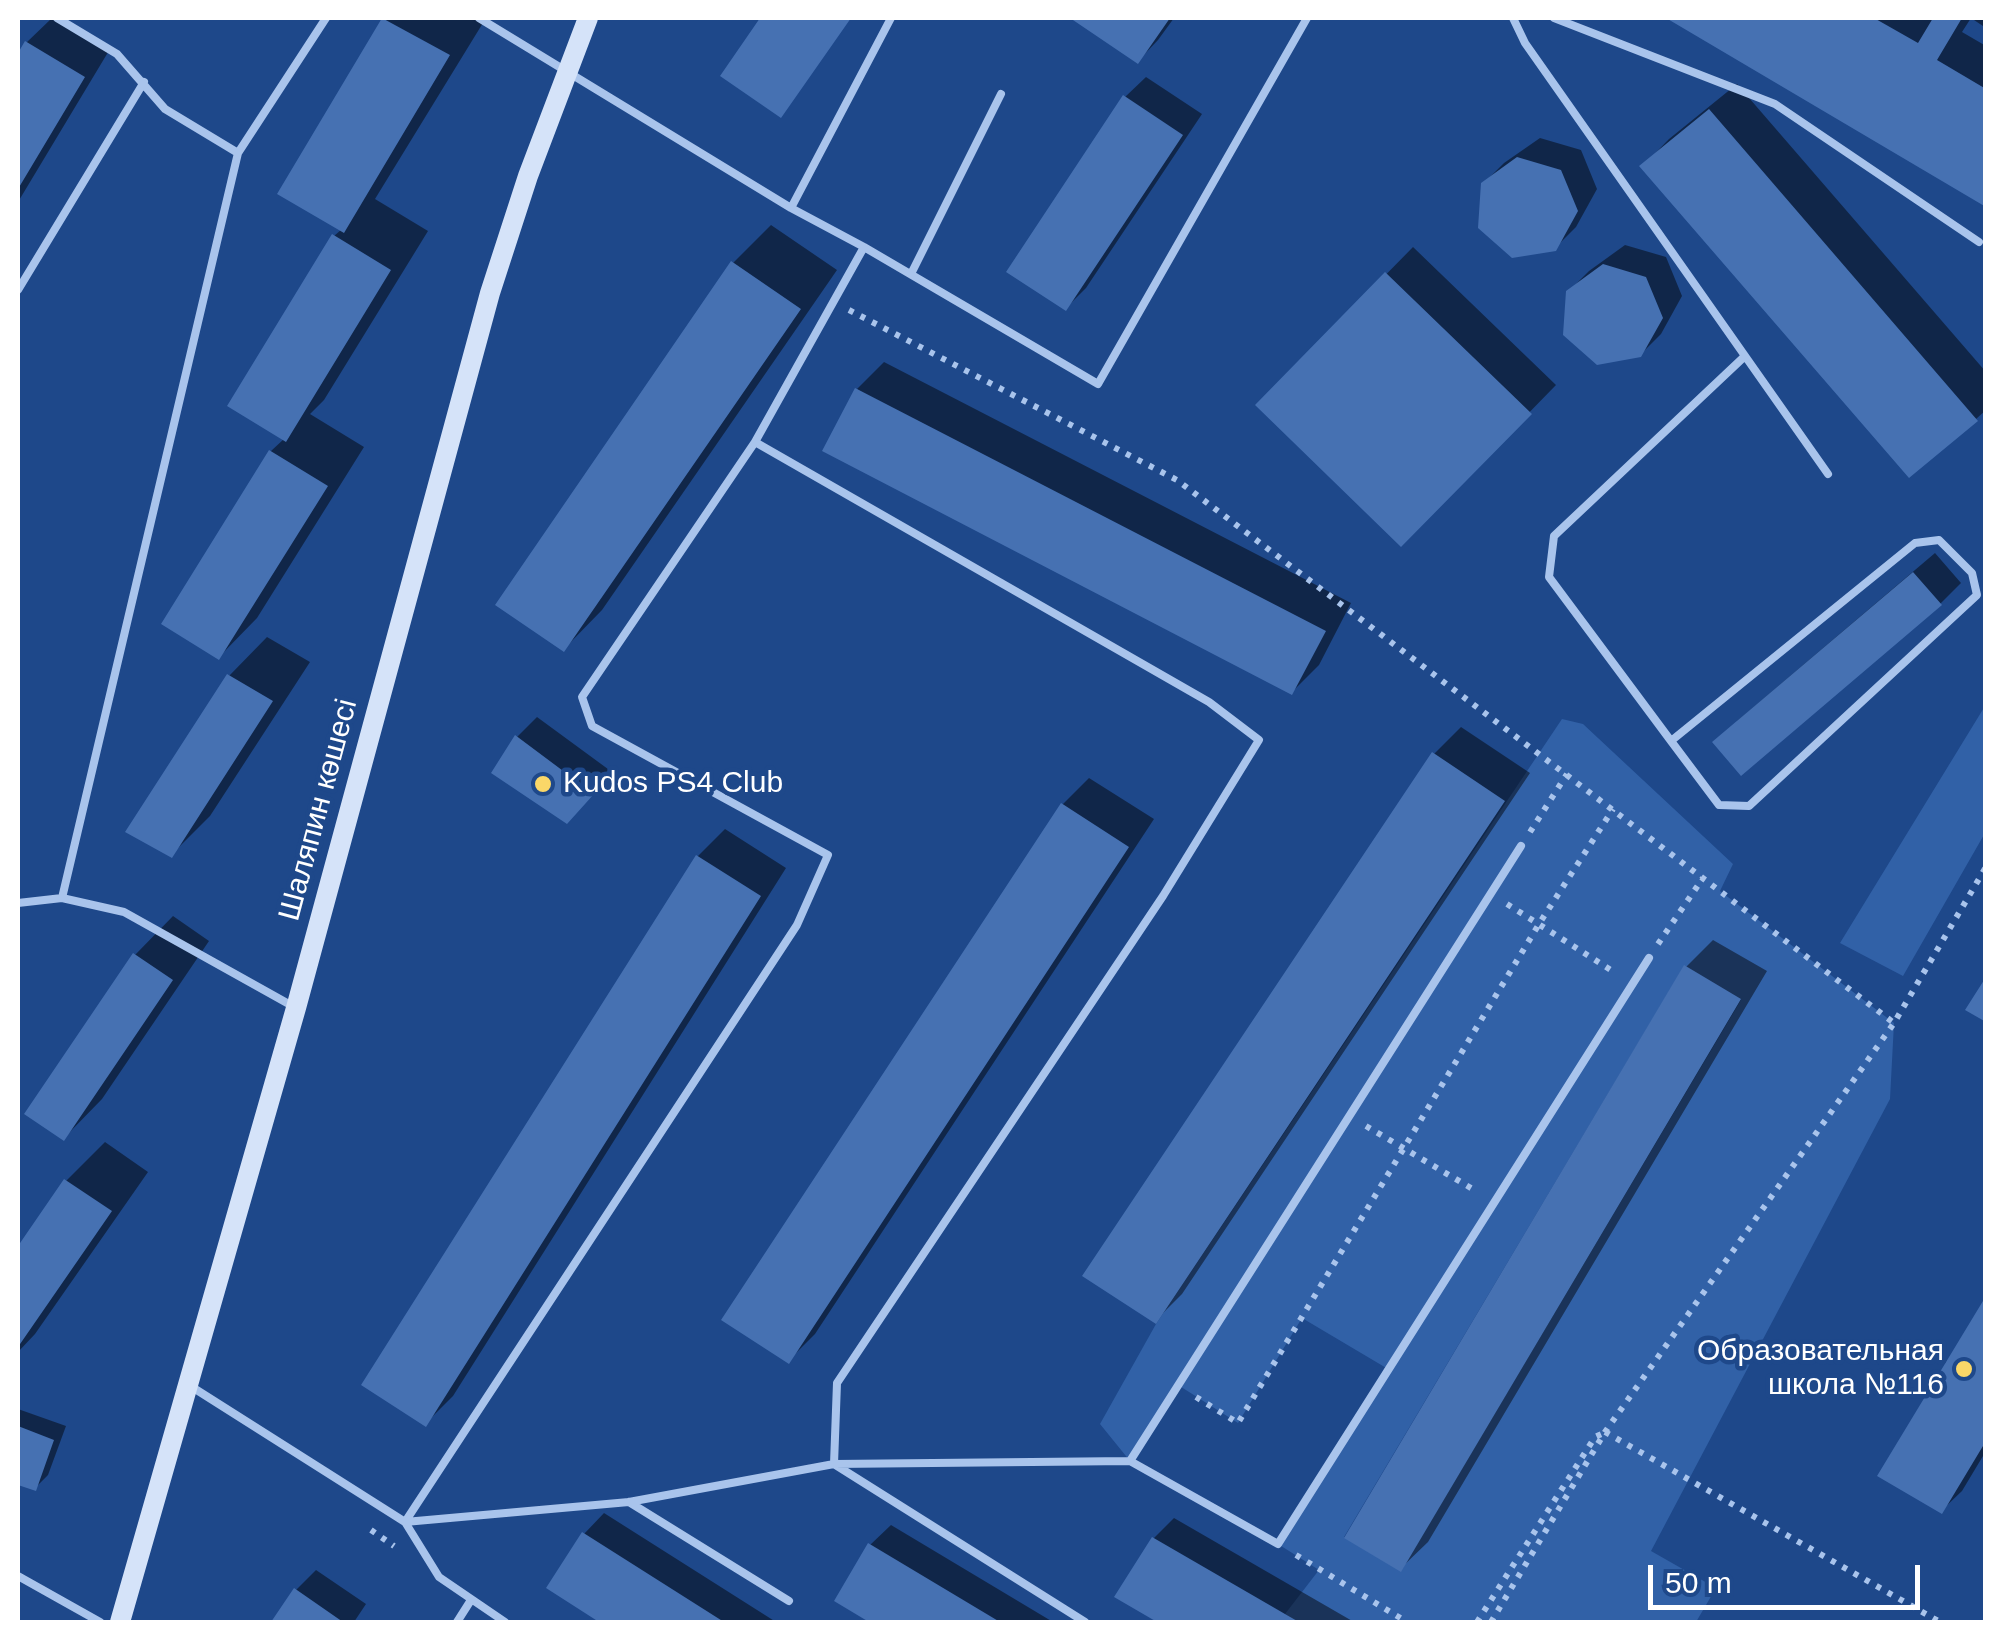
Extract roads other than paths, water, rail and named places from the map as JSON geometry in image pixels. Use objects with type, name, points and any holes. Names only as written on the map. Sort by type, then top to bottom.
[{"type":"main road","name":"Шаляпин көшесі","points":[[120,1622],[296,1008],[490,293],[588,18]]},
{"type":"lane","points":[[57,18],[117,54],[165,109],[238,154]]},
{"type":"lane","points":[[62,898],[238,154],[326,18]]},
{"type":"lane","points":[[478,18],[792,208],[1098,384],[1307,18]]},
{"type":"lane","points":[[792,208],[891,18]]},
{"type":"lane","points":[[1513,18],[1525,43],[1828,474]]},
{"type":"lane","points":[[1554,18],[1775,104],[1979,242]]},
{"type":"lane","points":[[18,290],[144,82]]},
{"type":"lane","points":[[911,274],[1001,94]]},
{"type":"lane","points":[[405,1522],[797,925],[828,855],[592,726],[582,697],[755,442],[864,247]]},
{"type":"lane","points":[[1671,740],[1915,543],[1939,540],[1972,573],[1977,595],[1750,806],[1719,805],[1549,576],[1554,536],[1746,356]]},
{"type":"lane","points":[[755,442],[1209,702],[1259,740],[1163,896],[838,1383],[834,1464]]},
{"type":"lane","points":[[1130,1461],[1521,846]]},
{"type":"lane","points":[[18,903],[62,898],[124,912],[296,1008]]},
{"type":"lane","points":[[405,1522],[629,1502],[834,1464],[1130,1461],[1278,1544],[1649,958]]},
{"type":"lane","points":[[188,1384],[405,1522],[439,1577],[505,1622]]},
{"type":"lane","points":[[834,1464],[1085,1622]]},
{"type":"lane","points":[[629,1502],[789,1601]]},
{"type":"lane","points":[[18,1576],[100,1622]]},
{"type":"lane","points":[[458,1622],[471,1600]]},
{"type":"place","name":"Kudos PS4 Club","points":[[543,784]]},
{"type":"place","name":"Образовательная школа №116","points":[[1964,1369]]}]
